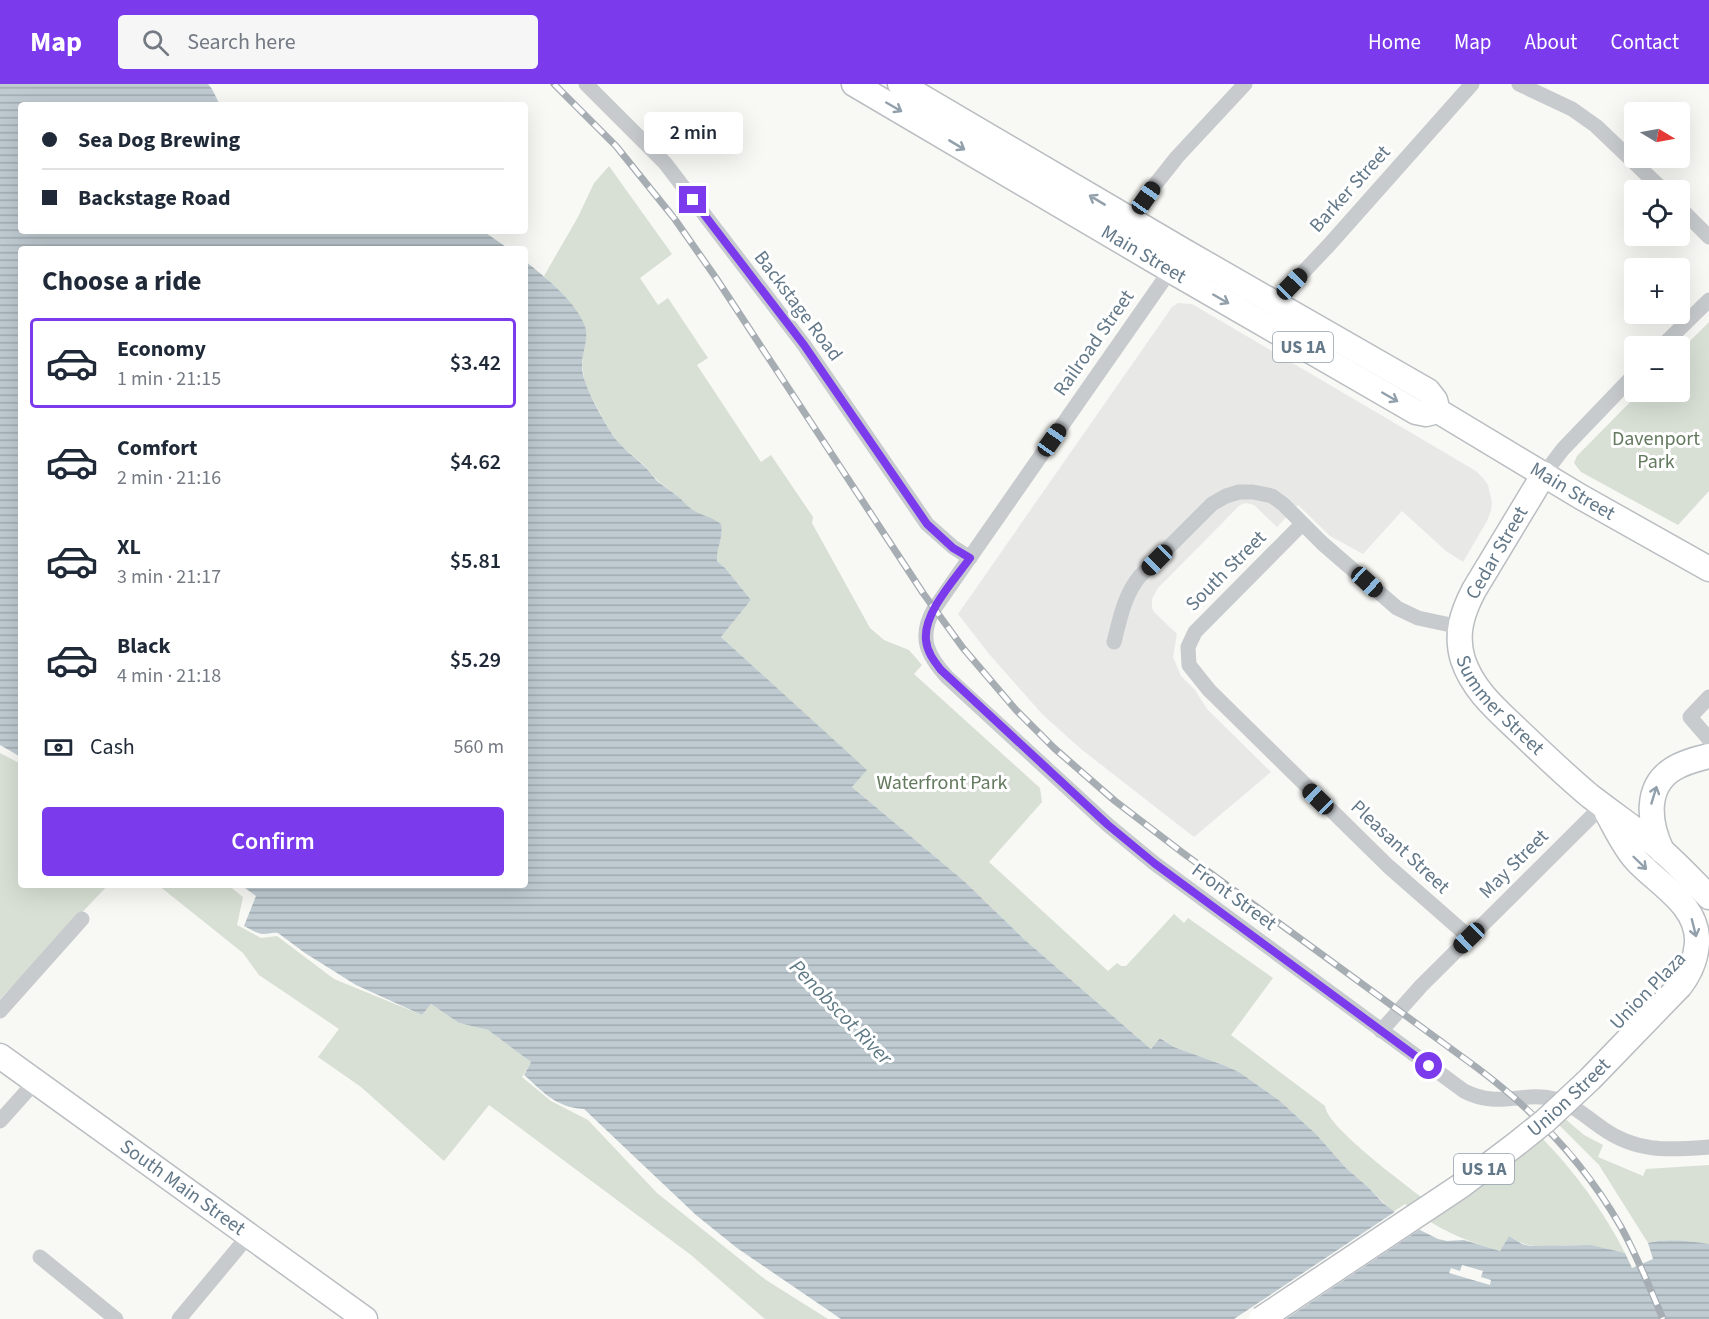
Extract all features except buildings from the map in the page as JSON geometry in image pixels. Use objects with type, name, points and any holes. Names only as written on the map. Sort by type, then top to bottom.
[{"type":"main road","name":"Main Street","points":[[854,84],[1177,260],[1274,303],[1428,391],[1435,400],[1438,411],[1709,569]]},
{"type":"main road","name":"Main Street","points":[[900,84],[1131,220],[1177,260],[1262,323],[1416,412],[1426,414],[1438,411]]},
{"type":"main road","name":"Cedar Street","points":[[1460,627],[1465,608],[1474,590],[1544,474]]},
{"type":"main road","name":"Summer Street","points":[[1460,627],[1460,645],[1464,661],[1473,682],[1481,692],[1570,778],[1662,851],[1709,897]]},
{"type":"main road","points":[[1662,851],[1657,841],[1651,808],[1655,789],[1675,767],[1709,756]]},
{"type":"main road","name":"US 1A","points":[[1603,805],[1632,855],[1687,909],[1696,928],[1694,961],[1680,986]]},
{"type":"main road","name":"Union Street","points":[[1261,1319],[1462,1185],[1523,1139],[1590,1079],[1709,958]]},
{"type":"main road","name":"South Main Street","points":[[0,1056],[365,1319]]},
{"type":"street","name":"Backstage Road","points":[[585,84],[664,163],[804,345],[927,524],[953,548],[970,558]]},
{"type":"street","points":[[1131,220],[1170,165],[1245,84]]},
{"type":"street","name":"Barker Street","points":[[1262,323],[1274,303],[1329,245],[1472,84]]},
{"type":"street","points":[[1519,84],[1572,109],[1596,126],[1653,180]]},
{"type":"street","points":[[1690,218],[1709,237]]},
{"type":"street","name":"Railroad Street","points":[[926,640],[931,614],[1177,260]]},
{"type":"street","points":[[1672,336],[1709,300]]},
{"type":"street","name":"Cedar Street","points":[[1544,474],[1563,449],[1624,385]]},
{"type":"street","name":"Summer Street","points":[[1114,642],[1124,604],[1132,586],[1206,510],[1219,499],[1239,492],[1266,494],[1278,500],[1397,608],[1418,618],[1460,627]]},
{"type":"street","name":"South Street","points":[[1188,652],[1195,632],[1302,524]]},
{"type":"street","name":"Front Street","points":[[926,640],[932,657],[947,676],[1108,825],[1169,875],[1455,1085],[1476,1097],[1494,1100],[1535,1097],[1568,1104]]},
{"type":"street","name":"Pleasant Street","points":[[1188,652],[1189,665],[1192,670],[1219,701],[1388,866],[1469,938]]},
{"type":"street","points":[[1709,697],[1690,717],[1709,739]]},
{"type":"street","name":"May Street","points":[[1381,1031],[1421,986],[1603,805]]},
{"type":"street","points":[[0,1011],[82,919]]},
{"type":"street","name":"Union Plaza","points":[[1568,1104],[1709,958]]},
{"type":"street","points":[[0,1121],[35,1082]]},
{"type":"street","points":[[1568,1104],[1610,1134],[1635,1145],[1656,1149],[1709,1147]]},
{"type":"street","points":[[179,1319],[249,1235]]},
{"type":"street","points":[[40,1257],[116,1319]]},
{"type":"shaded area","points":[[1178,303],[1192,304],[1476,471],[1488,485],[1492,502],[1487,521],[1463,562],[1446,551],[1402,511],[1363,554],[1330,536],[1298,505],[1277,527],[1254,505],[1246,503],[1240,505],[1158,588],[1152,599],[1152,608],[1177,634],[1173,657],[1181,676],[1195,690],[1207,709],[1271,772],[1194,837],[1081,749],[1043,715],[989,654],[958,614],[1172,307]]},
{"type":"green space","name":"Waterfront Park","points":[[609,166],[672,254],[640,278],[658,305],[668,298],[708,358],[697,365],[761,462],[771,455],[813,517],[812,523],[870,628],[884,640],[909,650],[922,665],[914,674],[1040,788],[1042,802],[989,862],[1108,971],[1117,963],[1126,966],[1174,914],[1184,923],[1188,918],[1273,978],[1231,1035],[1325,1106],[1341,1130],[1356,1145],[1440,1211],[1541,1137],[1588,1192],[1625,1253],[1584,1245],[1534,1246],[1509,1236],[1500,1251],[1450,1233],[1405,1204],[1393,1212],[1280,1101],[1239,1072],[1174,1047],[1161,1038],[1151,1049],[1025,940],[964,881],[852,787],[866,770],[721,637],[751,600],[717,561],[716,555],[722,530],[717,521],[689,508],[620,445],[585,385],[583,355],[575,310],[544,276],[578,217],[594,183]]},
{"type":"green space","name":"Davenport Park","points":[[1709,322],[1709,491],[1678,525],[1581,472],[1574,463],[1577,456],[1630,402],[1690,402],[1690,341]]},
{"type":"green space","points":[[0,753],[18,762],[18,888],[105,888],[0,999]]},
{"type":"green space","points":[[162,888],[232,888],[243,897],[237,925],[261,938],[277,936],[334,979],[422,1015],[431,1004],[459,1023],[488,1030],[531,1062],[522,1077],[551,1101],[588,1120],[657,1193],[766,1280],[828,1319],[765,1319],[691,1255],[489,1105],[444,1161],[361,1087],[318,1057],[339,1029],[259,975],[243,953]]},
{"type":"green space","points":[[1544,1110],[1563,1117],[1584,1135],[1603,1145],[1598,1157],[1643,1176],[1646,1169],[1709,1165],[1709,1244],[1671,1240],[1648,1243],[1599,1165]]},
{"type":"water","points":[[0,84],[208,84],[218,102],[18,102],[18,234],[487,234],[505,246],[18,246],[18,755],[0,745]]},
{"type":"water","name":"Penobscot River","points":[[528,263],[558,290],[580,315],[586,329],[582,360],[585,381],[613,436],[657,481],[688,507],[721,524],[722,533],[717,561],[751,600],[721,637],[867,770],[852,787],[964,881],[1025,940],[1151,1049],[1160,1038],[1174,1047],[1239,1072],[1280,1101],[1316,1134],[1346,1168],[1383,1203],[1416,1228],[1438,1239],[1464,1240],[1500,1251],[1509,1236],[1522,1244],[1531,1246],[1591,1245],[1625,1253],[1632,1268],[1653,1259],[1648,1243],[1671,1240],[1709,1244],[1709,1319],[841,1319],[737,1248],[696,1215],[584,1109],[565,1105],[545,1093],[524,1075],[531,1062],[488,1030],[459,1023],[431,1004],[422,1015],[356,985],[278,933],[263,934],[244,926],[256,896],[245,888],[528,888]]},
{"type":"pier","points":[[1396,1211],[1422,1228],[1286,1319],[1234,1319]]},
{"type":"pier","points":[[1462,1265],[1483,1271],[1481,1277],[1491,1280],[1490,1285],[1449,1273],[1451,1268],[1460,1271]]},
{"type":"railway","points":[[554,84],[616,146],[674,218],[923,593],[963,648],[1016,710],[1054,748],[1115,801],[1476,1067],[1518,1101],[1557,1139],[1607,1203],[1632,1249],[1663,1319]]},
{"type":"route","points":[[693,200],[804,345],[927,524],[953,548],[970,558],[934,609],[927,626],[927,646],[941,670],[1108,825],[1154,863],[1429,1066]]}]
